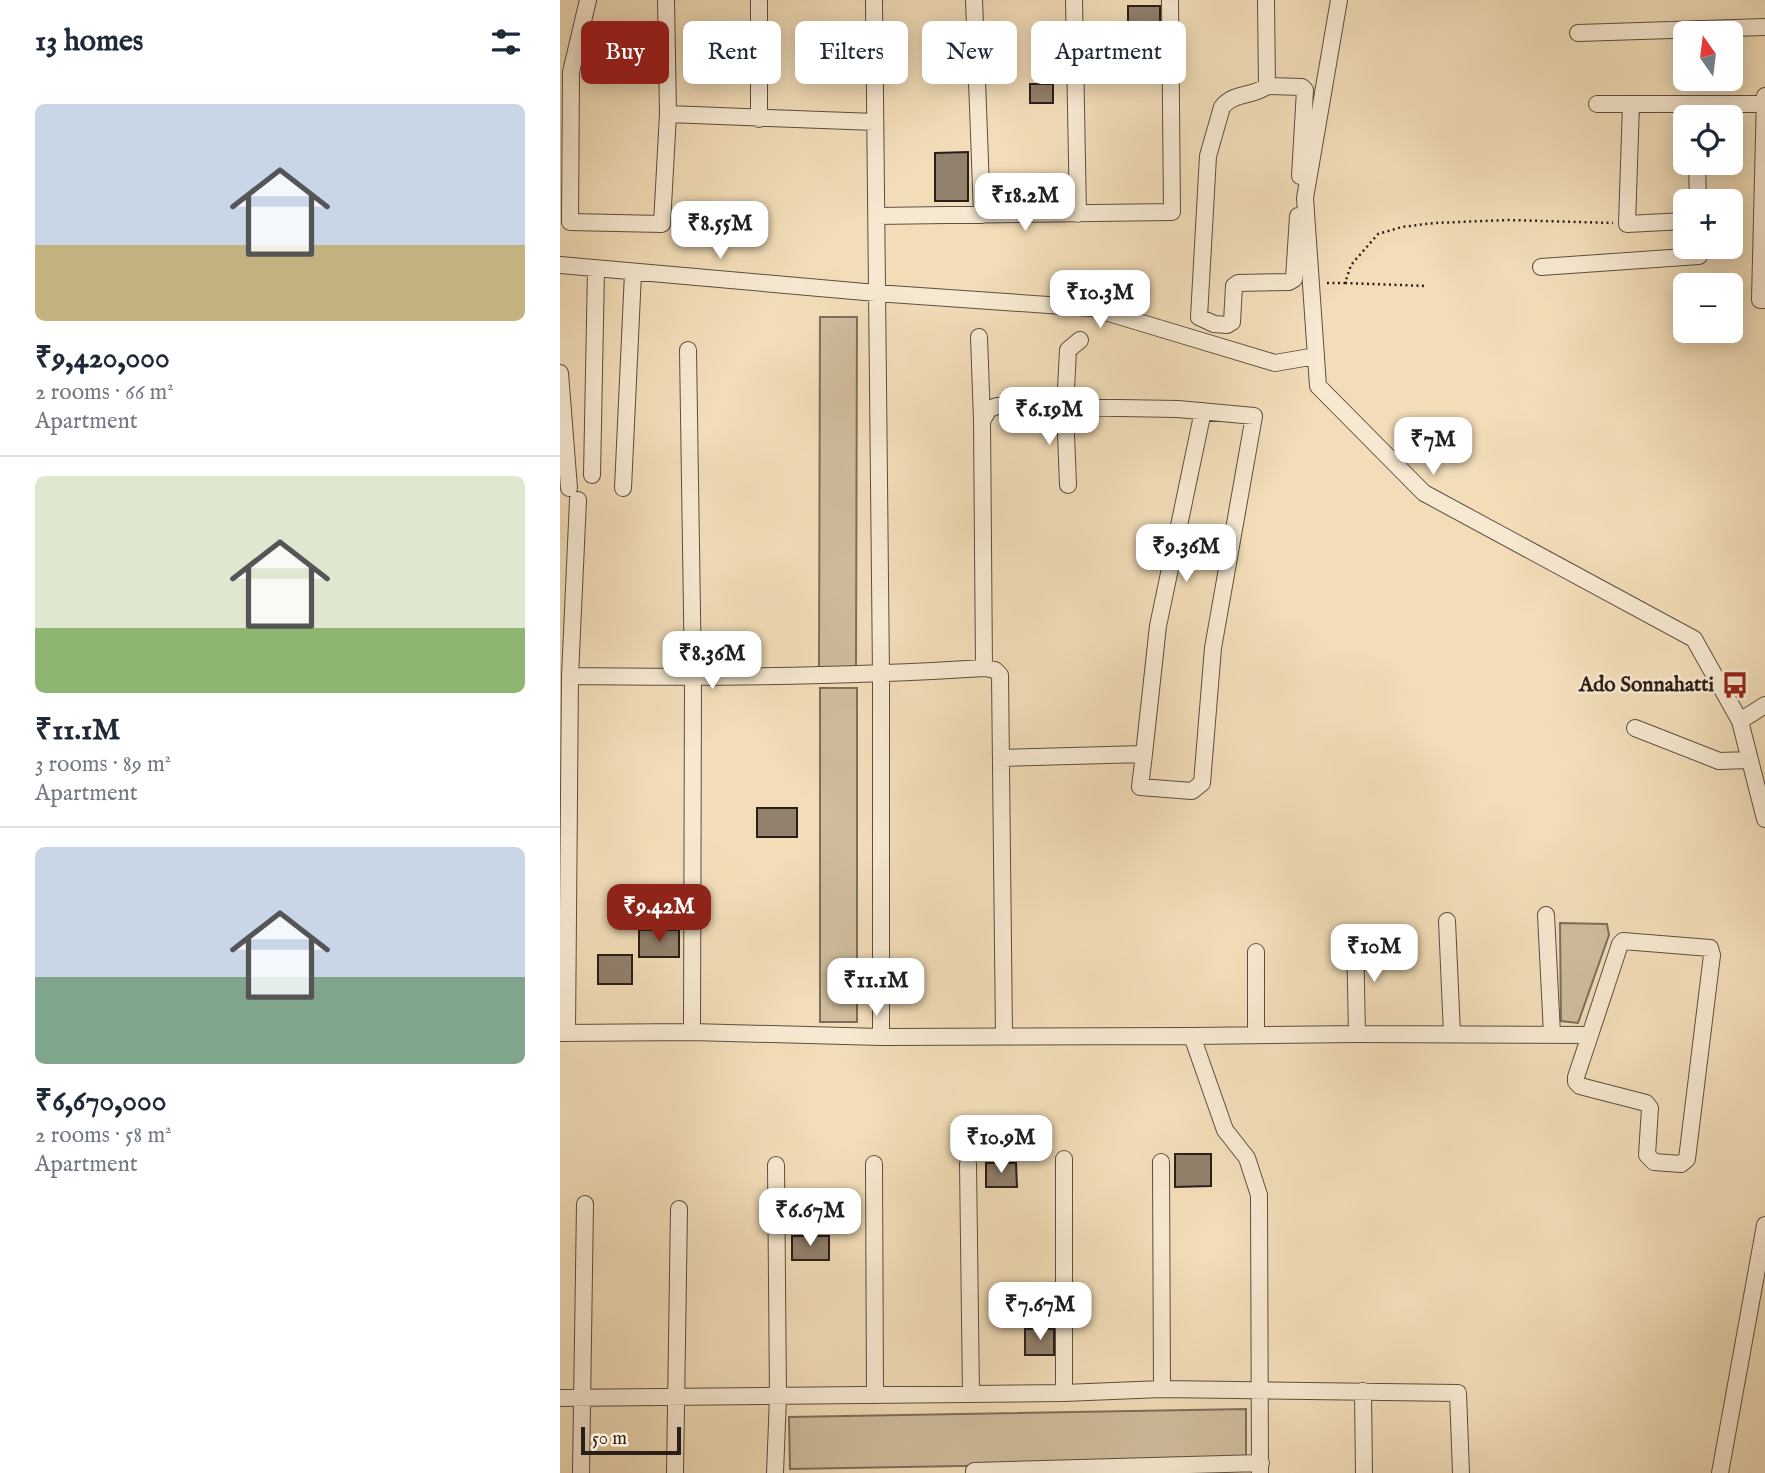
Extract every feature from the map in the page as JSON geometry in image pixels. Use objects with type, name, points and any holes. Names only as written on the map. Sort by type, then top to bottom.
[{"type":"street","points":[[589,0],[571,72],[570,222],[662,224],[668,114],[666,0]]},
{"type":"street","points":[[759,0],[759,119]]},
{"type":"street","points":[[874,0],[881,675],[881,1037]]},
{"type":"street","points":[[974,0],[982,215]]},
{"type":"street","points":[[1074,0],[1078,214]]},
{"type":"street","points":[[876,216],[1172,212],[1170,0]]},
{"type":"street","points":[[1266,0],[1268,86]]},
{"type":"street","points":[[1339,0],[1305,198],[1318,386],[1424,494],[1694,639],[1741,721],[1756,766],[1765,819]]},
{"type":"street","points":[[1578,33],[1765,27]]},
{"type":"street","points":[[1268,86],[1302,87],[1305,90],[1294,279],[1289,282],[1238,283],[1234,286],[1233,322],[1227,326],[1214,324],[1204,321],[1198,312],[1208,156],[1222,107],[1227,101],[1268,86]]},
{"type":"street","points":[[1765,96],[1760,300],[1765,300]]},
{"type":"street","points":[[1597,104],[1673,109]]},
{"type":"street","points":[[1631,104],[1627,224],[1673,222]]},
{"type":"street","points":[[1743,106],[1765,104]]},
{"type":"street","points":[[668,114],[875,121]]},
{"type":"street","points":[[1541,267],[1673,258]]},
{"type":"street","points":[[560,265],[876,293],[1092,308],[1275,363],[1316,356]]},
{"type":"street","points":[[592,475],[596,270]]},
{"type":"street","points":[[623,488],[633,272]]},
{"type":"street","points":[[979,337],[984,668]]},
{"type":"street","points":[[1068,485],[1065,408],[1068,350],[1080,340]]},
{"type":"street","points":[[688,350],[693,678],[692,1032]]},
{"type":"street","points":[[560,373],[573,494],[564,1033],[692,1032],[881,1037],[1590,1035]]},
{"type":"street","points":[[982,421],[989,409],[997,406],[1203,411],[1254,416],[1213,648],[1202,783],[1192,791],[1140,787],[1158,626],[1203,411]]},
{"type":"street","points":[[570,676],[693,678],[881,675],[984,668],[995,670],[1000,675],[1004,1037]]},
{"type":"street","points":[[1741,721],[1765,705]]},
{"type":"street","points":[[1635,728],[1719,761],[1756,766]]},
{"type":"street","points":[[1002,758],[1144,754]]},
{"type":"street","points":[[1546,915],[1552,1034]]},
{"type":"street","points":[[1447,922],[1452,1034]]},
{"type":"street","points":[[1355,936],[1357,1034]]},
{"type":"street","points":[[1623,941],[1710,948],[1712,955],[1687,1158],[1684,1162],[1654,1162],[1647,1155],[1650,1108],[1646,1103],[1580,1086],[1576,1082],[1590,1035],[1623,941]]},
{"type":"street","points":[[1256,952],[1256,1035]]},
{"type":"street","points":[[974,1473],[1260,1468],[1259,1195],[1247,1158],[1225,1130],[1192,1036]]},
{"type":"street","points":[[1064,1159],[1064,1393]]},
{"type":"street","points":[[1161,1162],[1162,1389]]},
{"type":"street","points":[[874,1164],[875,1395]]},
{"type":"street","points":[[968,1164],[971,1394]]},
{"type":"street","points":[[775,1473],[778,1397],[776,1165]]},
{"type":"street","points":[[582,1473],[585,1204]]},
{"type":"street","points":[[676,1473],[679,1209]]},
{"type":"street","points":[[1720,1473],[1765,1225]]},
{"type":"street","points":[[560,1398],[1064,1393],[1162,1389],[1458,1393],[1461,1473]]},
{"type":"street","points":[[1363,1391],[1364,1473]]},
{"type":"path","points":[[1345,283],[1350,265],[1378,234],[1402,228],[1434,223],[1508,219],[1627,224]]},
{"type":"path","points":[[1311,284],[1427,286]]},
{"type":"shaded area","points":[[820,317],[857,317],[856,669],[819,669]]},
{"type":"shaded area","points":[[820,688],[857,688],[857,1022],[820,1022]]},
{"type":"shaded area","points":[[1560,923],[1607,924],[1609,935],[1578,1023],[1561,1021]]},
{"type":"shaded area","points":[[1246,1409],[1246,1461],[790,1469],[789,1417]]},
{"type":"building","points":[[1128,6],[1160,6],[1160,21],[1128,21]]},
{"type":"building","points":[[1030,84],[1053,84],[1053,103],[1030,103]]},
{"type":"building","points":[[968,152],[968,201],[935,201],[935,153]]},
{"type":"building","points":[[757,808],[797,808],[797,837],[757,837]]},
{"type":"building","points":[[639,930],[679,930],[679,957],[639,957]]},
{"type":"building","points":[[598,955],[632,955],[632,984],[598,984]]},
{"type":"building","points":[[1175,1154],[1211,1154],[1211,1186],[1175,1187]]},
{"type":"building","points":[[986,1163],[1016,1163],[1017,1187],[986,1187]]},
{"type":"building","points":[[792,1236],[829,1236],[829,1260],[792,1260]]},
{"type":"building","points":[[1025,1329],[1054,1329],[1054,1355],[1025,1355]]},
{"type":"place","name":"Ado Sonnahatti","points":[[1735,685]]}]
